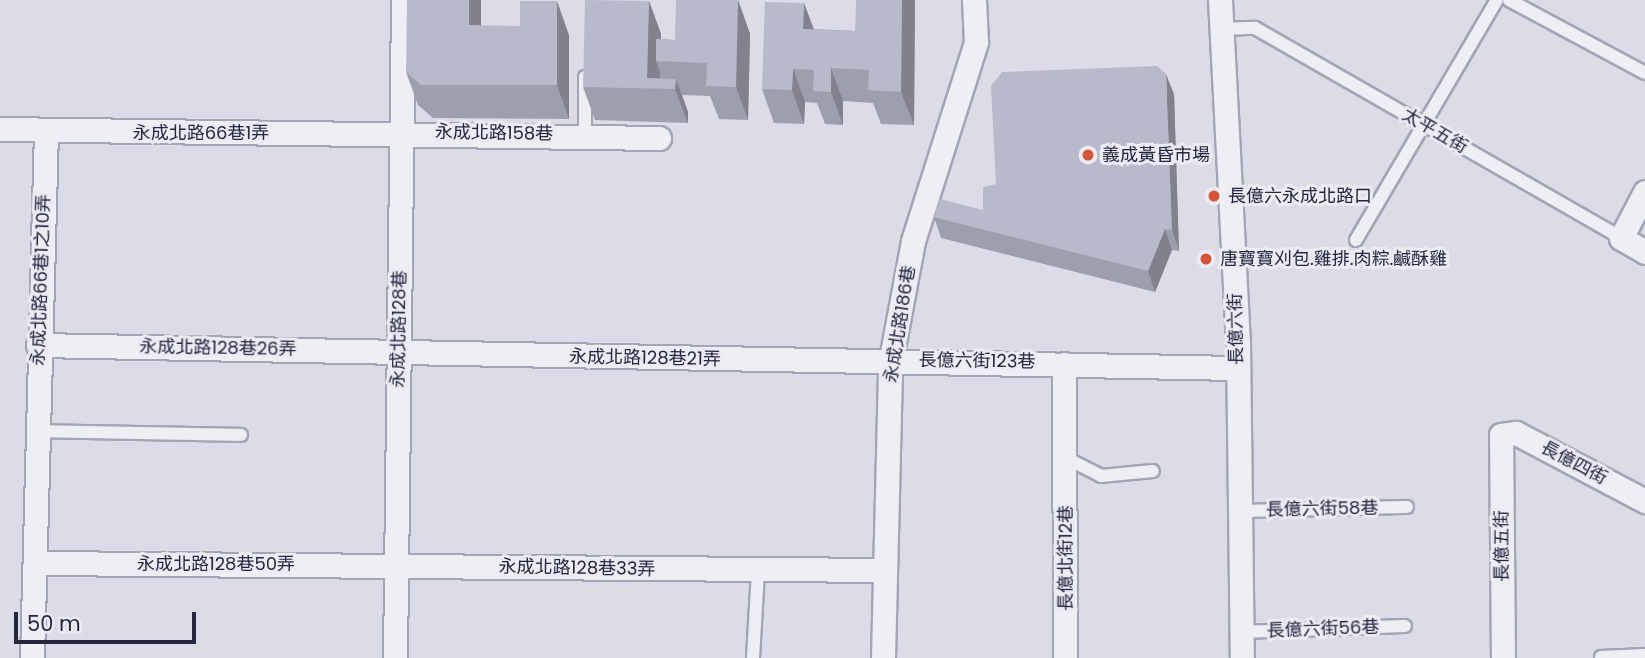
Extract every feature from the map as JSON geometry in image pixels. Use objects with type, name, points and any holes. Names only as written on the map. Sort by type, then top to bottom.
[{"type":"street","name":"永成北路128巷","points":[[395,658],[403,0]]},
{"type":"street","name":"永成北路186巷","points":[[883,658],[890,364],[913,241],[976,42],[974,0]]},
{"type":"street","name":"長億六街","points":[[1220,0],[1236,368],[1242,658]]},
{"type":"street","name":"永成北路66巷1弄","points":[[0,129],[402,132]]},
{"type":"street","name":"永成北路66巷1之10弄","points":[[32,658],[36,563],[38,345],[46,130]]},
{"type":"street","name":"永成北路158巷","points":[[402,132],[659,138]]},
{"type":"street","points":[[1621,238],[1645,192]]},
{"type":"street","name":"太平五街","points":[[1621,238],[1645,252]]},
{"type":"street","name":"永成北路128巷26弄","points":[[38,345],[399,352]]},
{"type":"street","name":"永成北路128巷21弄","points":[[399,352],[890,364]]},
{"type":"street","name":"長億六街123巷","points":[[890,364],[917,358],[1236,368]]},
{"type":"street","points":[[1064,364],[1066,458]]},
{"type":"street","name":"長億四街","points":[[1501,435],[1516,433],[1645,501]]},
{"type":"street","name":"長億五街","points":[[1501,435],[1503,658]]},
{"type":"street","name":"長億北街12巷","points":[[1065,658],[1066,458]]},
{"type":"street","name":"永成北路128巷50弄","points":[[36,563],[397,566]]},
{"type":"street","name":"永成北路128巷33弄","points":[[397,566],[886,570]]},
{"type":"lane","points":[[1356,240],[1497,0]]},
{"type":"lane","points":[[1510,0],[1645,73]]},
{"type":"lane","name":"太平五街","points":[[1221,29],[1255,28],[1621,238]]},
{"type":"lane","points":[[585,66],[585,135]]},
{"type":"lane","points":[[37,431],[241,435]]},
{"type":"lane","points":[[1066,458],[1101,476],[1153,471]]},
{"type":"lane","name":"長億六街58巷","points":[[1238,511],[1407,507]]},
{"type":"lane","points":[[753,658],[758,570]]},
{"type":"lane","name":"長億六街56巷","points":[[1241,632],[1405,626]]},
{"type":"lane","points":[[1601,657],[1645,655]]},
{"type":"building","points":[[407,0],[469,0],[469,25],[520,26],[520,1],[557,1],[557,85],[421,85],[406,72]]},
{"type":"building","points":[[585,0],[649,1],[647,78],[676,79],[675,89],[583,87]]},
{"type":"building","points":[[676,0],[738,0],[736,87],[706,86],[707,63],[656,61],[656,39],[675,40]]},
{"type":"building","points":[[856,0],[902,0],[901,92],[868,90],[869,70],[831,68],[831,92],[813,91],[814,70],[793,69],[792,90],[762,89],[765,2],[804,3],[803,29],[855,31]]},
{"type":"building","name":"義成黃昏市場","points":[[1157,66],[1166,74],[1172,230],[1165,229],[1148,271],[934,217],[940,199],[983,210],[983,187],[996,184],[991,86],[1002,72]]},
{"type":"place","name":"義成黃昏市場","points":[[1088,155]]},
{"type":"place","name":"長億六永成北路口","points":[[1214,196]]},
{"type":"place","name":"唐寶寶刈包.雞排.肉粽.鹹酥雞","points":[[1206,259]]}]
